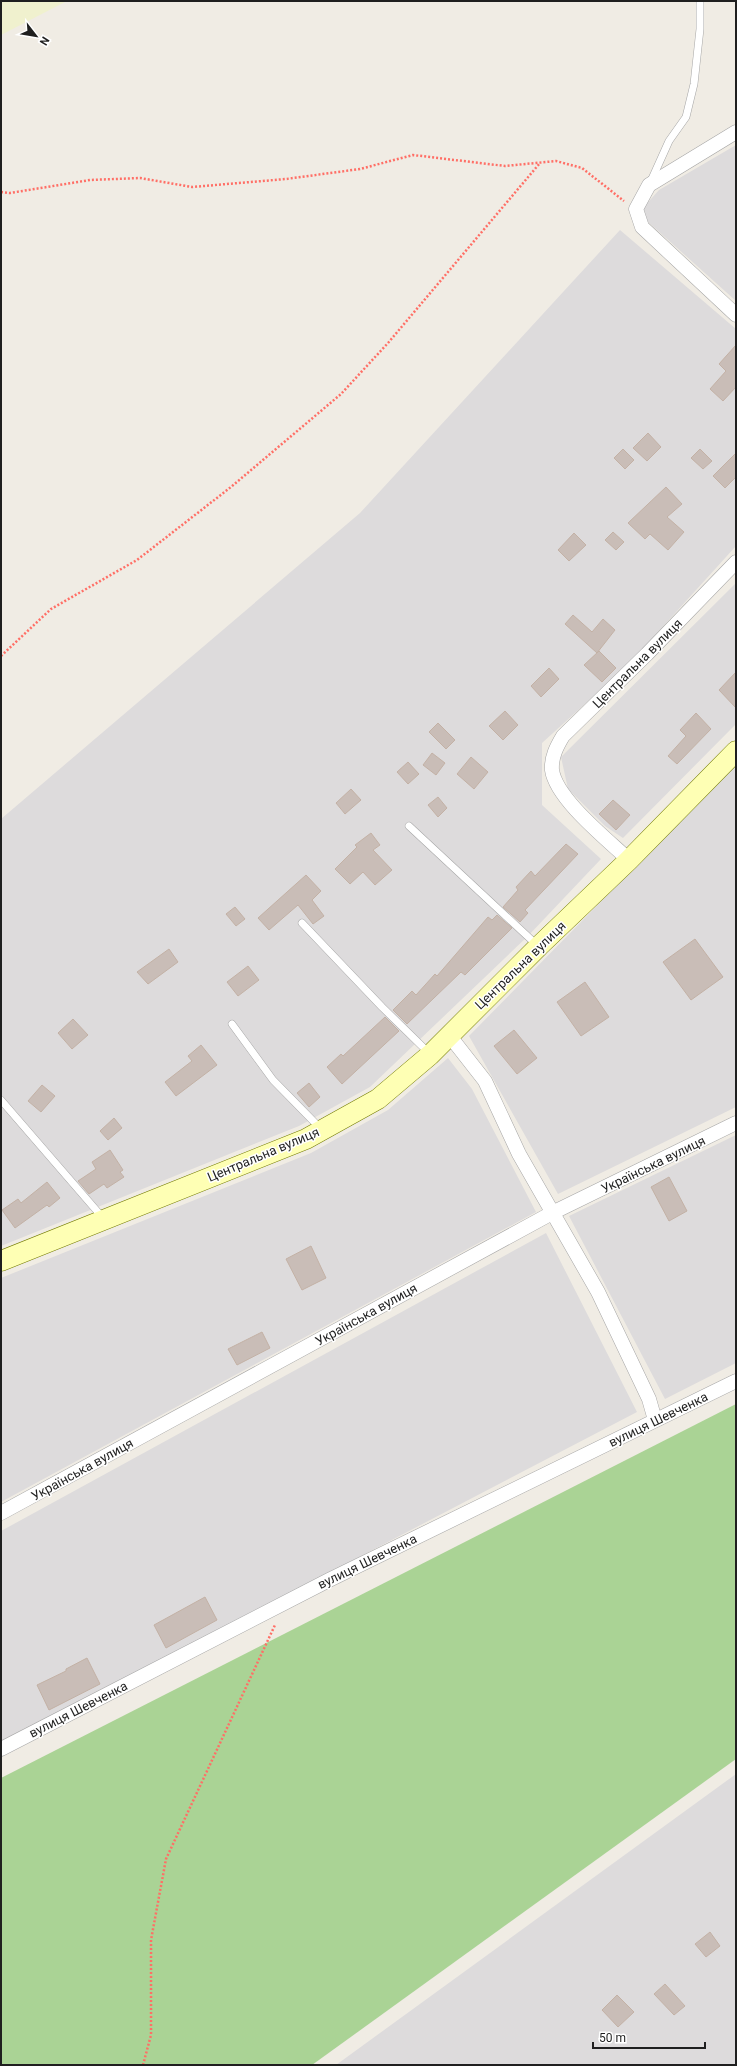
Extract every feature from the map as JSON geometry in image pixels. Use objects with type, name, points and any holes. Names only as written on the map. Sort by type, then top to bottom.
[{"type":"street","points":[[736,132],[649,185],[636,210],[642,227],[736,315]]},
{"type":"street","name":"Центральна вулиця","points":[[629,860],[594,828],[559,790],[552,770],[554,752],[563,736],[647,654],[736,562]]},
{"type":"street","name":"Центральна вулиця","points":[[1,1261],[306,1139],[378,1099],[430,1055],[538,946],[629,860],[736,751]]},
{"type":"street","points":[[449,1035],[485,1081],[519,1154],[598,1292],[649,1399],[655,1420]]},
{"type":"street","name":"Українська вулиця","points":[[1,1513],[552,1213],[736,1123]]},
{"type":"street","name":"вулиця Шевченка","points":[[1,1749],[286,1602],[736,1380]]},
{"type":"lane","points":[[649,185],[669,141],[686,117],[694,84],[700,29],[700,1]]},
{"type":"lane","points":[[409,826],[538,946]]},
{"type":"lane","points":[[302,923],[430,1055]]},
{"type":"lane","points":[[232,1024],[273,1080],[322,1130]]},
{"type":"lane","points":[[1,1100],[104,1219]]},
{"type":"path","points":[[1,192],[10,193],[90,180],[140,178],[192,188],[360,170],[414,155],[505,166],[556,161],[582,168],[636,210]]},
{"type":"path","points":[[1,656],[51,609],[137,560],[231,487],[341,394],[388,343],[540,162]]},
{"type":"path","points":[[143,2065],[150,2035],[151,1940],[166,1859],[286,1602]]},
{"type":"shaded area","points":[[736,145],[736,301],[647,221],[641,210],[659,190]]},
{"type":"shaded area","points":[[620,230],[736,329],[736,546],[628,665],[542,743],[542,805],[601,859],[528,936],[370,1087],[299,1126],[1,1246],[1,819],[360,513]]},
{"type":"shaded area","points":[[736,583],[736,724],[623,838],[605,826],[568,789],[561,757]]},
{"type":"shaded area","points":[[736,764],[736,1107],[558,1194],[469,1036]]},
{"type":"shaded area","points":[[448,1058],[472,1089],[536,1212],[1,1502],[1,1278],[311,1153],[388,1110]]},
{"type":"shaded area","points":[[736,1135],[736,1363],[665,1399],[569,1216]]},
{"type":"shaded area","points":[[546,1233],[637,1412],[1,1744],[1,1531]]},
{"type":"shaded area","points":[[736,1774],[736,2065],[336,2065]]},
{"type":"green space","points":[[1,1],[67,1],[1,35]]},
{"type":"green space","points":[[736,1404],[736,1759],[312,2065],[1,2065],[1,1778]]},
{"type":"building","points":[[736,345],[736,387],[723,401],[710,389],[726,371],[719,364]]},
{"type":"building","points":[[648,433],[661,447],[647,461],[633,448]]},
{"type":"building","points":[[623,449],[634,460],[625,469],[614,458]]},
{"type":"building","points":[[700,449],[712,461],[703,469],[691,458]]},
{"type":"building","points":[[736,453],[736,477],[725,488],[713,476]]},
{"type":"building","points":[[666,487],[682,504],[667,517],[684,532],[668,550],[650,534],[645,539],[628,523]]},
{"type":"building","points":[[613,532],[624,542],[616,550],[605,540]]},
{"type":"building","points":[[574,533],[586,545],[569,561],[558,550]]},
{"type":"building","points":[[573,615],[592,632],[603,619],[615,630],[597,653],[565,624]]},
{"type":"building","points":[[599,651],[616,668],[602,682],[584,665]]},
{"type":"building","points":[[549,668],[559,679],[541,697],[531,686]]},
{"type":"building","points":[[736,672],[736,708],[719,690]]},
{"type":"building","points":[[505,711],[518,725],[503,740],[489,726]]},
{"type":"building","points":[[696,713],[711,729],[677,764],[668,756],[686,736],[680,730]]},
{"type":"building","points":[[438,723],[455,740],[446,749],[429,732]]},
{"type":"building","points":[[432,753],[445,763],[436,775],[423,765]]},
{"type":"building","points":[[471,757],[488,772],[474,789],[457,774]]},
{"type":"building","points":[[408,762],[419,774],[408,784],[397,772]]},
{"type":"building","points":[[351,789],[361,800],[345,814],[336,803]]},
{"type":"building","points":[[438,797],[447,808],[438,817],[428,805]]},
{"type":"building","points":[[613,800],[630,815],[616,830],[599,814]]},
{"type":"building","points":[[371,833],[380,845],[373,850],[392,870],[375,885],[363,872],[350,884],[335,869],[357,847],[355,845]]},
{"type":"building","points":[[566,844],[578,854],[525,910],[528,913],[520,922],[503,907],[518,890],[516,887],[531,871],[535,876]]},
{"type":"building","points":[[306,875],[321,891],[312,900],[324,916],[313,924],[298,905],[269,930],[258,918]]},
{"type":"building","points":[[235,907],[245,919],[236,926],[226,914]]},
{"type":"building","points":[[497,915],[512,928],[465,975],[461,972],[407,1024],[393,1010],[412,991],[416,995],[435,974],[437,976],[488,917],[492,920]]},
{"type":"building","points":[[695,939],[723,977],[691,1000],[663,962]]},
{"type":"building","points":[[169,949],[178,962],[148,984],[137,972]]},
{"type":"building","points":[[248,966],[259,980],[238,996],[227,982]]},
{"type":"building","points":[[585,982],[609,1017],[581,1036],[557,1002]]},
{"type":"building","points":[[385,1017],[399,1031],[342,1084],[327,1067],[341,1054],[343,1056]]},
{"type":"building","points":[[73,1019],[88,1035],[72,1049],[58,1033]]},
{"type":"building","points":[[514,1030],[537,1058],[517,1074],[494,1046]]},
{"type":"building","points":[[201,1045],[217,1065],[176,1096],[165,1082],[192,1061],[188,1056]]},
{"type":"building","points":[[309,1083],[320,1097],[309,1107],[297,1093]]},
{"type":"building","points":[[42,1085],[55,1096],[41,1112],[28,1101]]},
{"type":"building","points":[[114,1118],[122,1128],[108,1140],[100,1131]]},
{"type":"building","points":[[110,1150],[123,1170],[120,1172],[124,1177],[107,1188],[104,1184],[89,1194],[78,1181],[96,1169],[92,1162]]},
{"type":"building","points":[[669,1177],[687,1211],[669,1221],[651,1187]]},
{"type":"building","points":[[47,1182],[60,1198],[49,1207],[47,1205],[15,1228],[2,1210],[18,1199],[21,1203]]},
{"type":"building","points":[[311,1246],[326,1278],[302,1290],[286,1259]]},
{"type":"building","points":[[262,1332],[270,1348],[237,1365],[228,1349]]},
{"type":"building","points":[[205,1597],[217,1620],[166,1648],[154,1625]]},
{"type":"building","points":[[87,1658],[100,1684],[49,1710],[37,1685],[66,1671],[66,1669]]},
{"type":"building","points":[[710,1932],[720,1946],[706,1957],[695,1944]]},
{"type":"building","points":[[665,1984],[685,2006],[674,2015],[654,1994]]},
{"type":"building","points":[[617,1995],[634,2012],[618,2027],[602,2010]]}]
